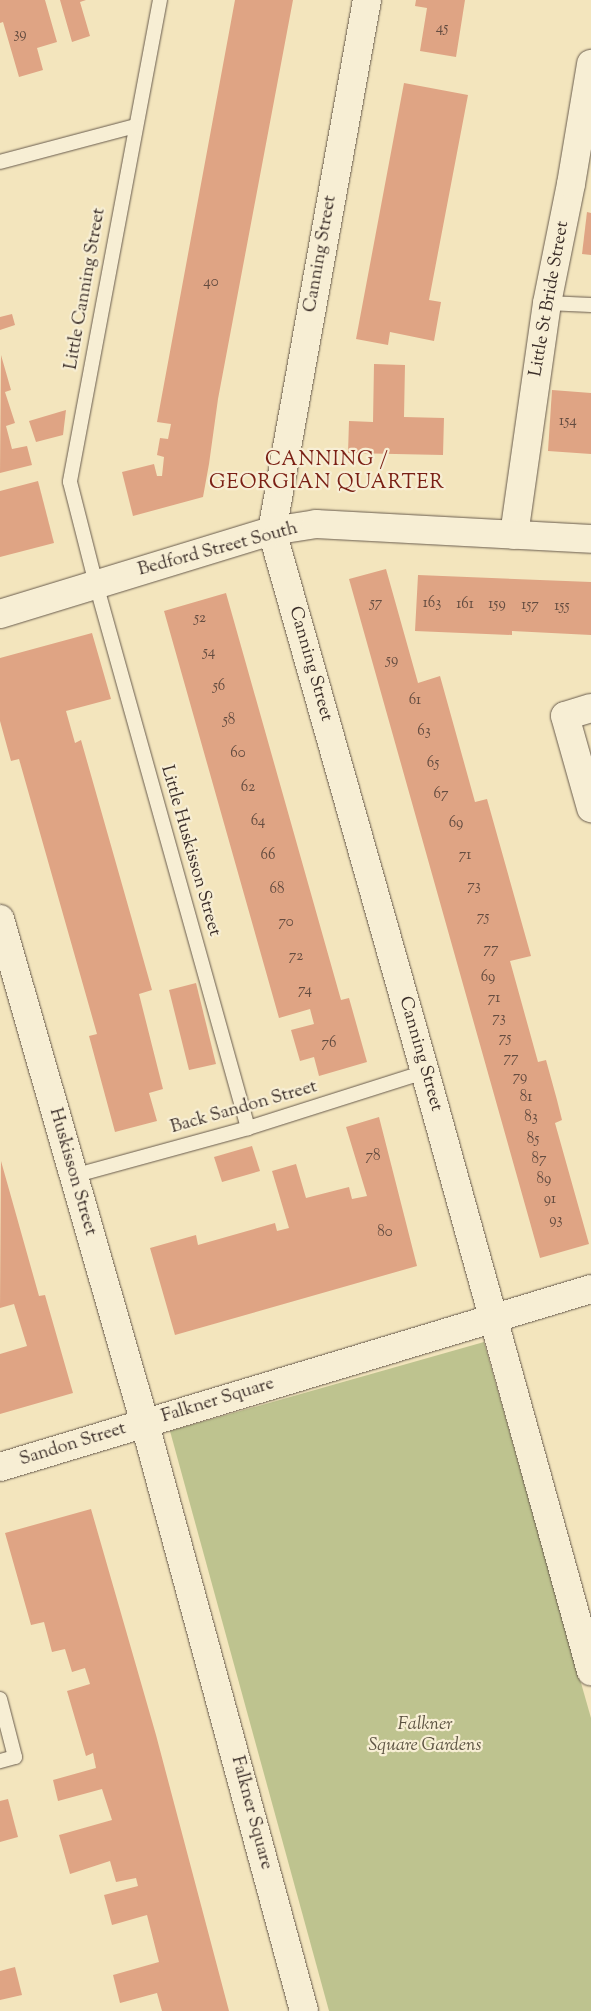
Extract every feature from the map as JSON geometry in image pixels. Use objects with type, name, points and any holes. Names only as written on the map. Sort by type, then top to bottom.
[{"type":"street","name":"Canning Street","points":[[367,0],[272,532],[494,1317]]},
{"type":"street","name":"Little St Bride Street","points":[[514,535],[547,303],[581,184],[591,64]]},
{"type":"street","name":"Bedford Street South","points":[[0,614],[272,532],[316,524],[591,539]]},
{"type":"street","points":[[591,708],[565,716],[591,808]]},
{"type":"street","name":"Huskisson Street","points":[[0,919],[145,1424]]},
{"type":"street","points":[[591,1289],[494,1317],[591,1671]]},
{"type":"street","name":"Falkner Square","points":[[304,2011],[145,1424],[494,1317]]},
{"type":"street","name":"Sandon Street","points":[[0,1467],[145,1424]]},
{"type":"lane","name":"Little Canning Street","points":[[96,584],[70,482],[160,0]]},
{"type":"lane","points":[[0,162],[135,126]]},
{"type":"lane","points":[[547,303],[591,305]]},
{"type":"lane","name":"Little Huskisson Street","points":[[96,584],[248,1128]]},
{"type":"lane","name":"Back Sandon Street","points":[[73,1176],[248,1128],[425,1072]]},
{"type":"lane","points":[[0,1699],[15,1756],[0,1760]]},
{"type":"green space","name":"Falkner Square Gardens","points":[[484,1342],[591,1718],[591,2011],[329,2011],[170,1431]]},
{"type":"building","points":[[0,0],[45,0],[57,42],[37,48],[43,70],[19,77],[3,22],[0,23]]},
{"type":"building","points":[[60,0],[86,0],[80,2],[90,36],[72,42]]},
{"type":"building","points":[[235,0],[293,0],[218,399],[203,497],[133,516],[122,472],[154,464],[157,476],[162,476],[164,457],[157,455],[160,438],[168,439],[171,424],[157,422]]},
{"type":"building","points":[[416,0],[465,0],[456,57],[420,51],[427,8],[415,6]]},
{"type":"building","points":[[404,83],[468,95],[429,300],[441,302],[434,341],[390,332],[388,345],[356,339]]},
{"type":"building","points":[[587,212],[591,213],[591,255],[582,254]]},
{"type":"building","points":[[12,314],[15,325],[0,330],[0,317]]},
{"type":"building","points":[[1,355],[11,390],[5,392],[15,423],[6,426],[12,449],[27,446],[32,465],[0,473]]},
{"type":"building","points":[[374,364],[405,365],[404,417],[444,418],[443,455],[348,453],[349,421],[373,422]]},
{"type":"building","points":[[552,390],[591,393],[591,454],[548,451]]},
{"type":"building","points":[[66,410],[63,435],[36,442],[29,421]]},
{"type":"building","points":[[38,481],[54,543],[0,557],[0,491]]},
{"type":"building","points":[[386,569],[418,683],[440,676],[475,802],[487,799],[531,956],[510,961],[538,1062],[546,1060],[562,1120],[555,1123],[589,1244],[540,1258],[349,579]]},
{"type":"building","points":[[418,575],[591,582],[591,635],[512,631],[512,635],[415,631]]},
{"type":"building","points":[[226,593],[341,1000],[349,998],[367,1062],[319,1076],[314,1057],[300,1061],[291,1030],[314,1024],[310,1009],[279,1018],[164,611]]},
{"type":"building","points":[[92,633],[111,699],[66,711],[75,743],[81,740],[152,990],[139,994],[163,1089],[149,1093],[157,1121],[115,1132],[89,1036],[97,1034],[19,759],[11,761],[0,721],[0,658]]},
{"type":"building","points":[[196,983],[216,1064],[189,1070],[169,990]]},
{"type":"building","points":[[379,1117],[417,1266],[175,1335],[150,1248],[196,1235],[198,1245],[275,1223],[277,1231],[289,1228],[272,1171],[296,1164],[306,1198],[349,1187],[352,1199],[367,1196],[346,1127]]},
{"type":"building","points":[[252,1146],[260,1171],[222,1182],[214,1157]]},
{"type":"building","points":[[1,1161],[39,1296],[45,1295],[73,1393],[0,1414],[0,1354],[27,1346],[14,1304],[0,1308]]},
{"type":"building","points":[[91,1509],[156,1735],[229,2011],[162,2011],[157,1993],[120,2003],[113,1975],[159,1962],[147,1915],[112,1925],[104,1895],[138,1886],[136,1878],[116,1882],[110,1861],[70,1874],[59,1835],[112,1820],[102,1789],[58,1801],[53,1780],[96,1768],[93,1753],[86,1756],[67,1691],[90,1684],[85,1668],[72,1672],[65,1649],[52,1652],[44,1622],[31,1625],[5,1533]]},
{"type":"building","points":[[8,1799],[18,1837],[0,1842],[0,1801]]},
{"type":"building","points":[[15,1967],[22,1995],[0,2000],[0,1971]]},
{"type":"district","name":"CANNING / GEORGIAN QUARTER","points":[[327,472]]}]
